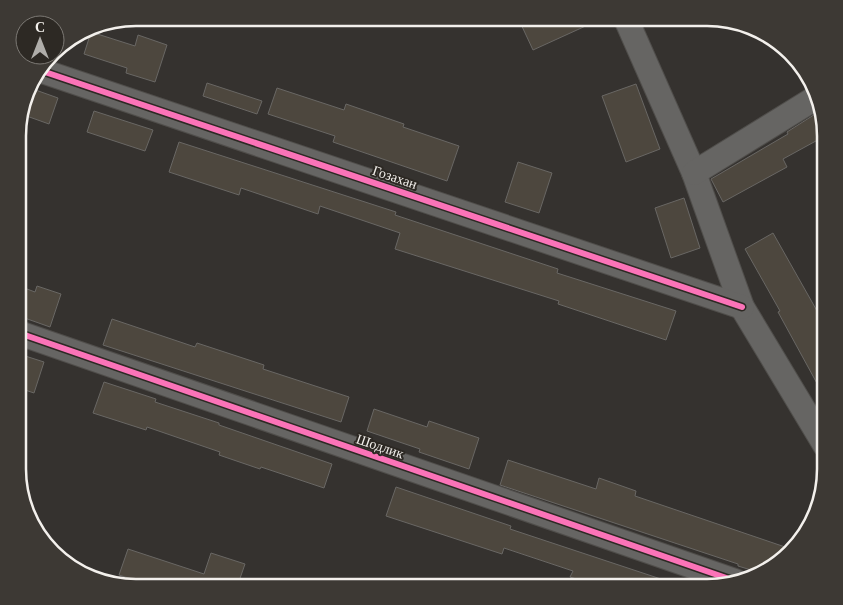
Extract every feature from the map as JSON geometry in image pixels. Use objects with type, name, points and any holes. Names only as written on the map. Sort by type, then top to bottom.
[{"type":"street","points":[[629,26],[694,173],[742,307],[817,431]]},
{"type":"street","name":"Гозахан","points":[[47,72],[742,307]]},
{"type":"street","points":[[694,173],[811,101]]},
{"type":"street","name":"Шодлик","points":[[26,336],[724,578]]},
{"type":"building","points":[[522,26],[586,26],[533,50]]},
{"type":"building","points":[[97,34],[135,46],[138,35],[167,45],[155,82],[126,73],[127,68],[84,54],[89,37]]},
{"type":"building","points":[[207,83],[262,101],[257,114],[203,96]]},
{"type":"building","points":[[636,84],[660,149],[626,162],[602,96]]},
{"type":"building","points":[[277,88],[344,110],[346,104],[404,124],[403,127],[459,146],[447,181],[333,142],[335,136],[268,114]]},
{"type":"building","points":[[37,90],[58,98],[49,124],[28,116]]},
{"type":"building","points":[[94,111],[153,130],[145,151],[87,132]]},
{"type":"building","points":[[815,114],[817,140],[783,159],[787,167],[723,202],[711,179],[788,134],[787,132]]},
{"type":"building","points":[[179,142],[396,212],[395,215],[558,269],[557,273],[676,311],[666,340],[558,304],[559,301],[395,249],[400,233],[320,206],[318,214],[241,188],[239,195],[169,172]]},
{"type":"building","points":[[518,162],[552,173],[539,213],[505,202]]},
{"type":"building","points":[[684,198],[700,248],[671,258],[655,208]]},
{"type":"building","points":[[773,233],[817,311],[817,383],[778,312],[780,311],[745,249]]},
{"type":"building","points":[[37,286],[61,294],[50,327],[26,318],[26,289],[35,292]]},
{"type":"building","points":[[112,319],[195,347],[197,343],[264,365],[263,369],[349,397],[341,422],[103,345]]},
{"type":"building","points":[[26,356],[44,362],[34,393],[26,390]]},
{"type":"building","points":[[104,382],[156,399],[155,402],[332,464],[324,488],[219,455],[220,452],[147,427],[146,430],[93,413]]},
{"type":"building","points":[[374,409],[427,427],[429,421],[479,438],[469,469],[419,452],[420,449],[367,431]]},
{"type":"building","points":[[508,460],[596,489],[599,478],[636,491],[635,496],[784,546],[768,560],[750,570],[738,566],[738,564],[500,485]]},
{"type":"building","points":[[396,487],[511,526],[510,529],[661,579],[576,579],[570,577],[573,571],[504,548],[502,554],[386,516]]},
{"type":"building","points":[[128,549],[204,574],[211,553],[245,564],[240,579],[132,579],[119,575]]},
{"type":"cycle path","points":[[47,73],[742,307]]},
{"type":"cycle path","points":[[26,335],[725,577]]}]
